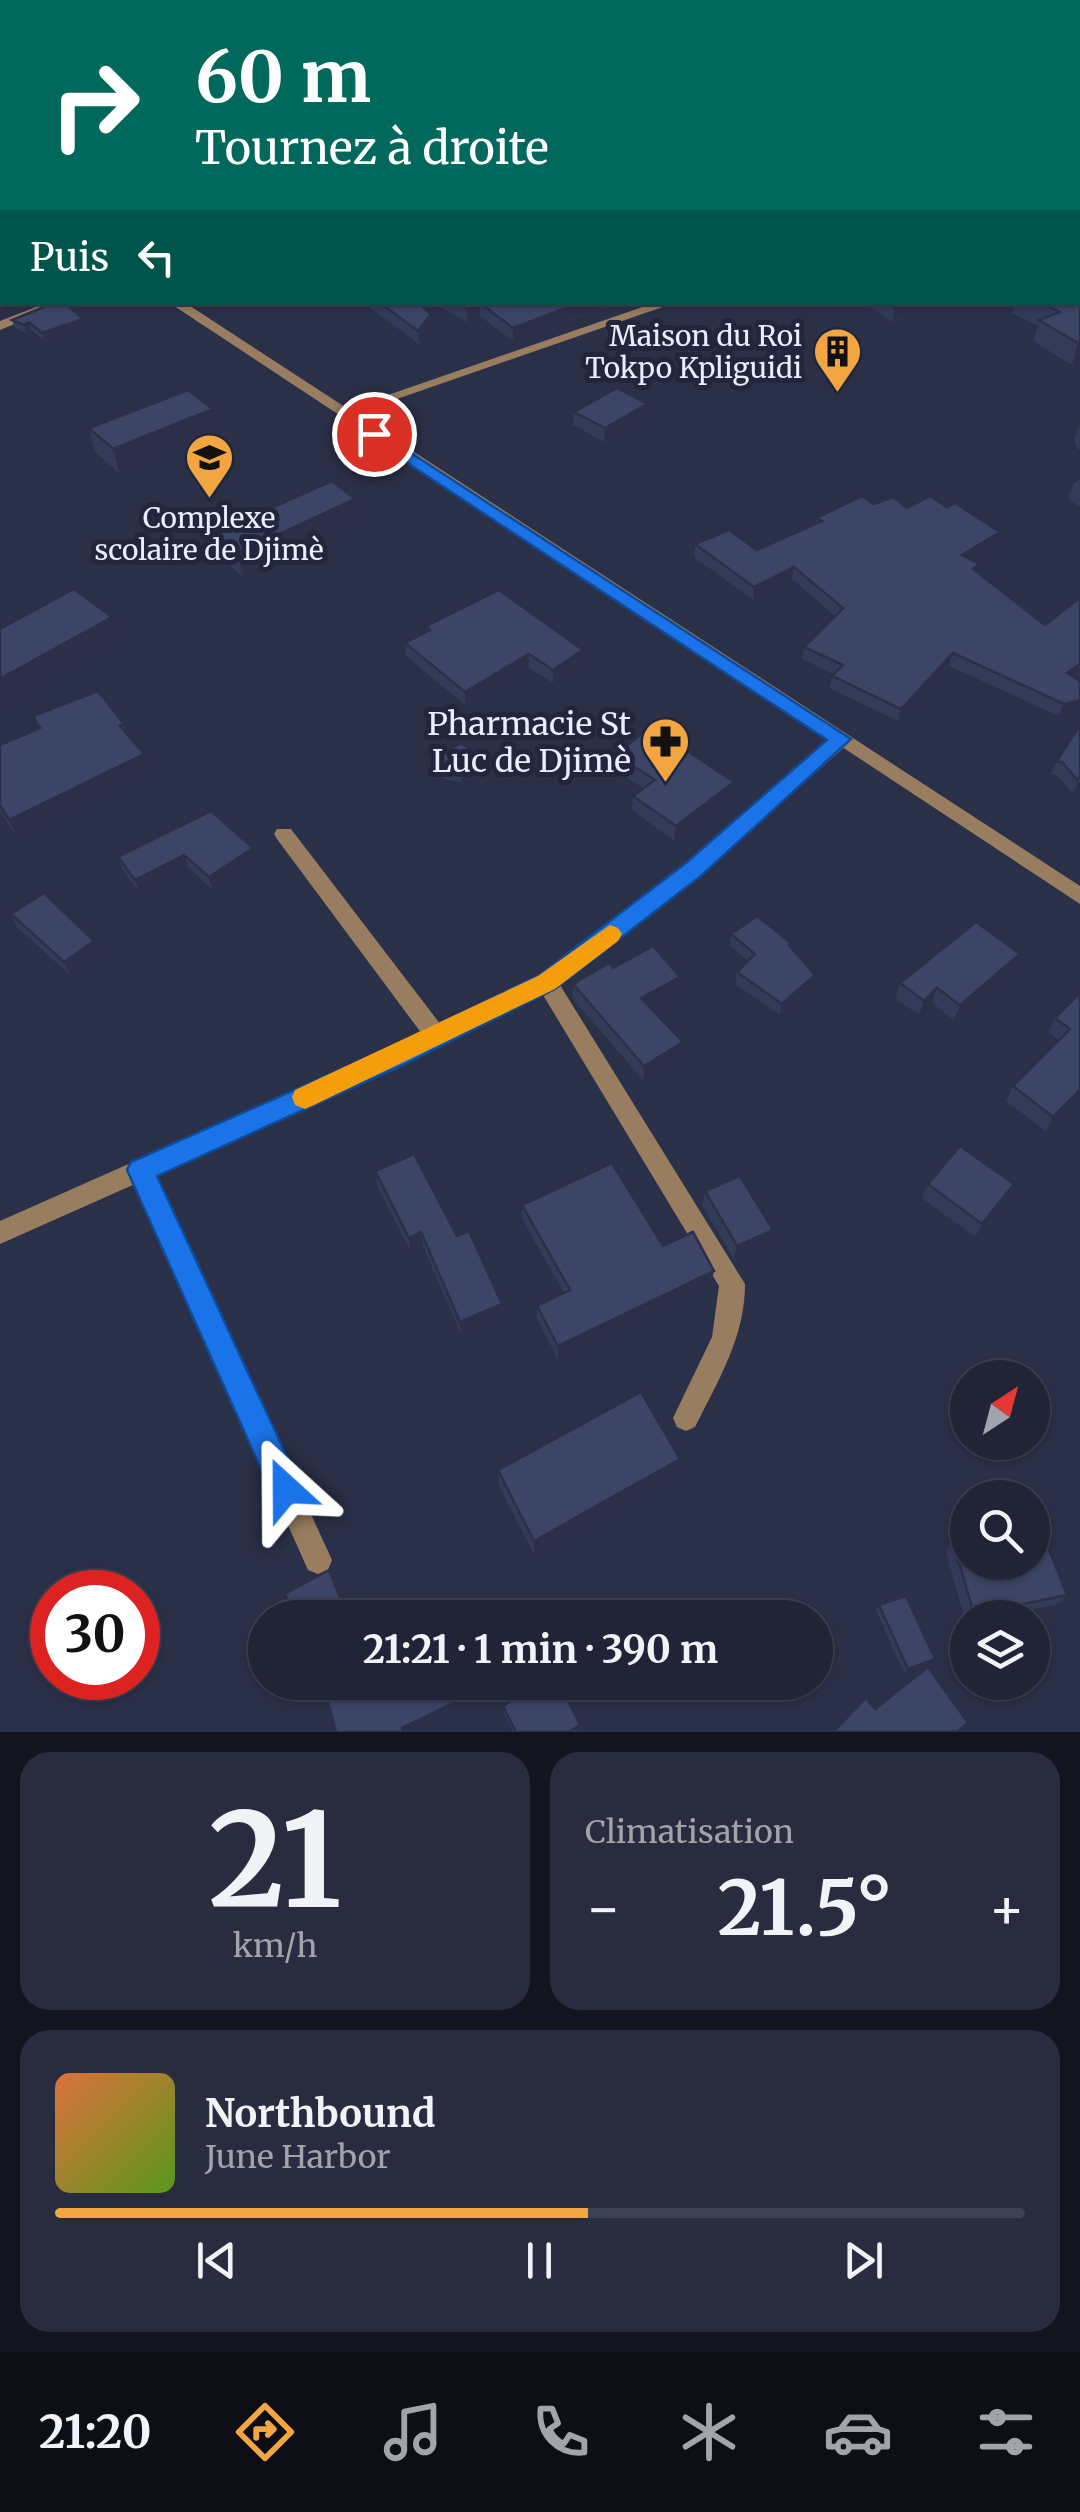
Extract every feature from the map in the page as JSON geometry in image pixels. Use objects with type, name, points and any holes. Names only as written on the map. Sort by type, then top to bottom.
[{"type":"street","points":[[0,326],[54,305]]},
{"type":"street","points":[[179,305],[1080,896]]},
{"type":"street","points":[[343,414],[662,305]]},
{"type":"street","points":[[0,1233],[437,1036],[547,982],[694,869],[841,739]]},
{"type":"street","points":[[284,834],[437,1036]]},
{"type":"street","points":[[547,982],[732,1284],[734,1308],[726,1334],[686,1418]]},
{"type":"street","points":[[141,1170],[318,1560]]},
{"type":"building","points":[[49,305],[67,305],[83,319],[42,333],[29,322],[24,325],[12,320]]},
{"type":"building","points":[[383,305],[420,305],[431,314],[418,331]]},
{"type":"building","points":[[483,305],[574,305],[513,328]]},
{"type":"building","points":[[1046,305],[1080,305],[1080,343],[1039,320],[1060,312]]},
{"type":"building","points":[[617,388],[647,404],[605,428],[574,412]]},
{"type":"building","points":[[188,390],[213,409],[113,449],[89,428]]},
{"type":"building","points":[[332,481],[355,499],[238,553],[215,533]]},
{"type":"building","points":[[862,496],[874,504],[893,497],[907,508],[930,496],[947,507],[955,503],[1000,532],[962,555],[979,564],[973,569],[1045,625],[1080,598],[1080,664],[1067,673],[1080,681],[1080,700],[1064,704],[953,653],[901,709],[832,676],[843,665],[804,647],[843,608],[794,567],[754,587],[695,544],[729,530],[757,550],[822,521],[816,518]]},
{"type":"building","points":[[74,589],[112,617],[0,679],[0,629]]},
{"type":"building","points":[[499,590],[583,650],[553,670],[529,654],[465,692],[405,643],[430,630],[426,626]]},
{"type":"building","points":[[98,691],[144,754],[9,820],[0,805],[0,745],[40,728],[33,716]]},
{"type":"building","points":[[1080,725],[1077,780],[1062,762],[1056,762]]},
{"type":"building","points":[[642,733],[666,747],[674,742],[734,782],[676,826],[633,796],[655,780],[616,755]]},
{"type":"building","points":[[462,743],[486,761],[461,775],[444,771],[432,758]]},
{"type":"building","points":[[211,811],[253,848],[209,877],[184,855],[135,880],[118,857]]},
{"type":"building","points":[[44,893],[94,941],[64,962],[11,914]]},
{"type":"building","points":[[757,916],[791,943],[815,975],[782,1004],[737,972],[755,954],[731,934]]},
{"type":"building","points":[[976,922],[1020,954],[960,1005],[937,988],[924,1001],[900,983]]},
{"type":"building","points":[[653,946],[680,977],[641,998],[683,1042],[644,1066],[573,984],[609,963],[613,968]]},
{"type":"building","points":[[1080,993],[1080,1090],[1053,1117],[1013,1086],[1070,1029],[1055,1018]]},
{"type":"building","points":[[960,1146],[1014,1184],[982,1224],[928,1184]]},
{"type":"building","points":[[414,1154],[457,1236],[469,1231],[502,1304],[460,1322],[421,1232],[409,1238],[375,1171]]},
{"type":"building","points":[[612,1163],[663,1246],[693,1232],[714,1271],[558,1346],[537,1306],[570,1290],[522,1205]]},
{"type":"building","points":[[740,1176],[773,1230],[737,1246],[705,1191]]},
{"type":"building","points":[[641,1392],[680,1459],[534,1541],[498,1470]]},
{"type":"building","points":[[1050,1552],[1067,1595],[1043,1600],[970,1600],[964,1580],[1050,1580]]},
{"type":"building","points":[[329,1570],[341,1600],[287,1600],[285,1594]]},
{"type":"building","points":[[906,1596],[935,1659],[908,1669],[879,1605]]},
{"type":"building","points":[[928,1667],[968,1723],[957,1732],[833,1732],[866,1698],[875,1709]]},
{"type":"building","points":[[328,1700],[460,1700],[402,1728],[403,1732],[336,1732]]},
{"type":"building","points":[[512,1700],[568,1700],[580,1725],[569,1732],[516,1732],[503,1706]]},
{"type":"slow traffic","points":[[305,1097],[547,982],[610,934]]},
{"type":"place","name":"Maison du Roi Tokpo Kpliguidi","points":[[837,394]]},
{"type":"place","name":"Complexe scolaire de Djimè","points":[[209,500]]},
{"type":"place","name":"Pharmacie St Luc de Djimè","points":[[666,784]]},
{"type":"route","points":[[286,1489],[141,1170],[394,1058],[547,982],[694,869],[841,739],[374,434]]}]
